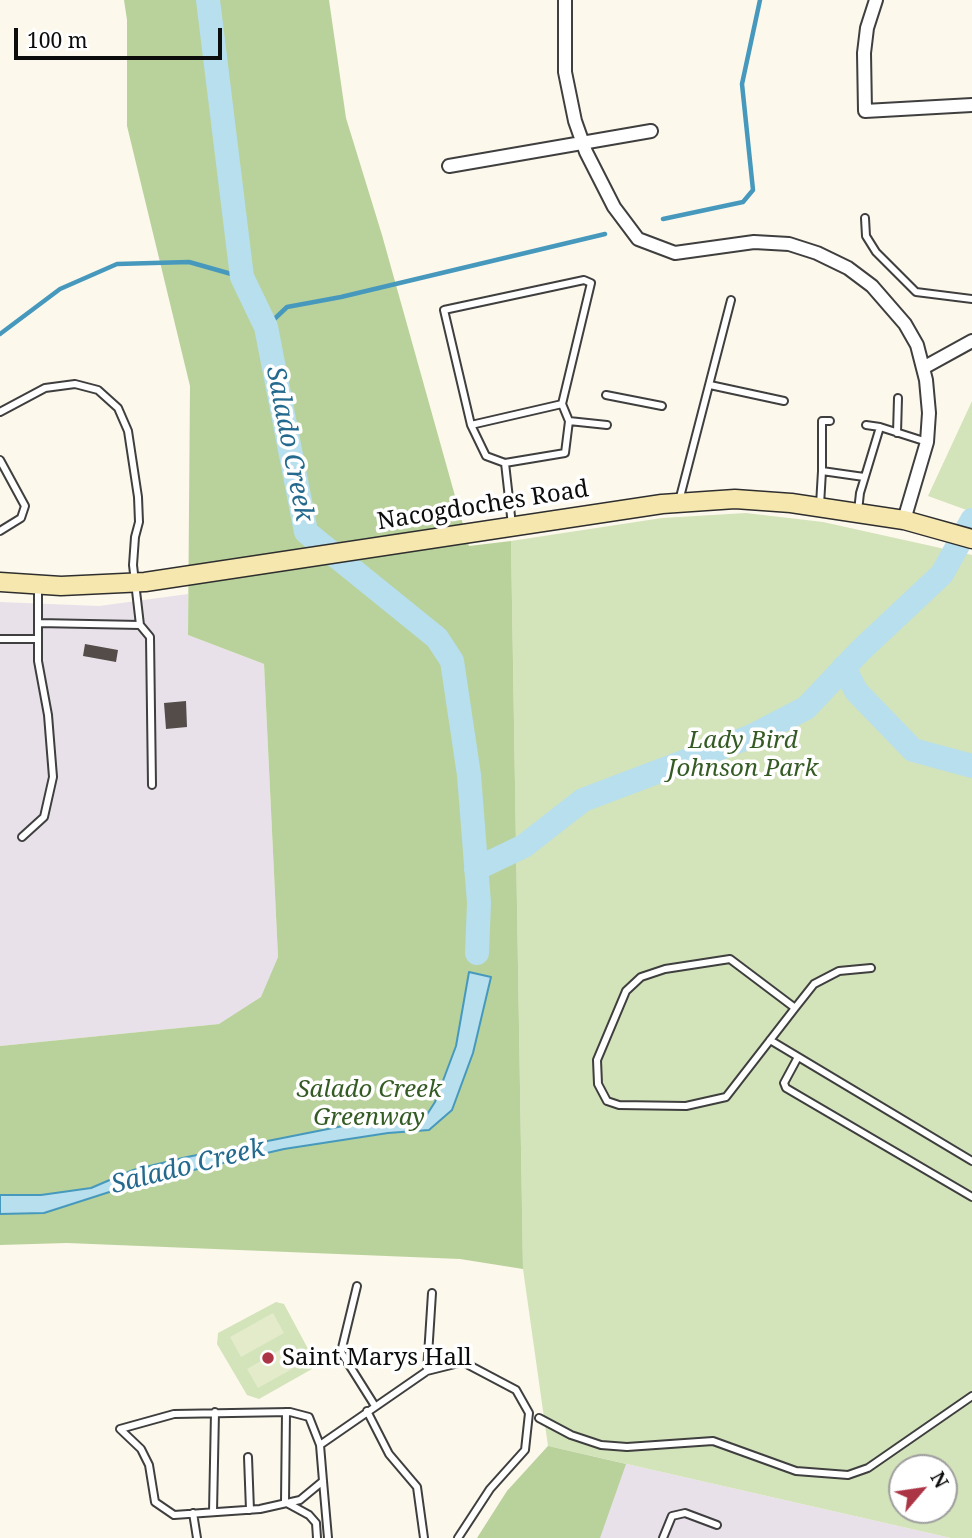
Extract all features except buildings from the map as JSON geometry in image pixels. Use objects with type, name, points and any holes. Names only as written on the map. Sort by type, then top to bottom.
[{"type":"main road","name":"Nacogdoches Road","points":[[0,582],[103,585],[136,582],[679,503],[735,499],[820,507],[904,520],[972,539]]},
{"type":"street","points":[[565,0],[565,72],[582,143],[614,207],[638,239],[675,253],[754,242],[789,244],[832,259],[873,286],[893,307],[917,345],[929,413],[927,442],[904,520]]},
{"type":"street","points":[[876,0],[866,41],[865,111],[972,105]]},
{"type":"street","points":[[449,166],[651,131]]},
{"type":"street","points":[[923,368],[972,341]]},
{"type":"lane","points":[[865,218],[866,236],[876,252],[916,292],[934,296],[950,293],[972,299]]},
{"type":"lane","points":[[584,280],[591,283],[562,404],[569,421],[565,453],[505,463],[486,457],[471,425],[444,310],[584,280]]},
{"type":"lane","points":[[679,503],[731,300]]},
{"type":"lane","points":[[0,412],[45,388],[75,384],[98,390],[118,408],[128,431],[139,522],[133,565],[140,625],[150,637],[152,785]]},
{"type":"lane","points":[[710,384],[784,401]]},
{"type":"lane","points":[[606,395],[662,406]]},
{"type":"lane","points":[[897,433],[898,398]]},
{"type":"lane","points":[[471,425],[562,404]]},
{"type":"lane","points":[[569,421],[607,425]]},
{"type":"lane","points":[[820,507],[822,421],[830,421]]},
{"type":"lane","points":[[866,425],[927,442]]},
{"type":"lane","points":[[858,513],[863,477],[873,456],[880,427]]},
{"type":"lane","points":[[0,460],[25,506],[21,518],[0,531]]},
{"type":"lane","points":[[505,463],[512,527]]},
{"type":"lane","points":[[822,471],[844,471],[863,477]]},
{"type":"lane","points":[[22,836],[44,817],[53,777],[48,715],[38,661],[38,584]]},
{"type":"lane","points":[[38,623],[140,625]]},
{"type":"lane","points":[[0,639],[38,639]]},
{"type":"lane","points":[[795,1008],[730,959],[665,969],[642,977],[626,991],[597,1060],[598,1084],[607,1101],[620,1105],[686,1106],[726,1097],[814,984],[839,971],[871,968]]},
{"type":"lane","points":[[770,1040],[972,1161]]},
{"type":"lane","points":[[798,1057],[784,1083],[786,1088],[972,1197]]},
{"type":"lane","points":[[357,1286],[341,1352],[375,1406]]},
{"type":"lane","points":[[427,1371],[432,1293]]},
{"type":"lane","points":[[320,1445],[427,1371],[463,1362],[516,1390],[529,1413],[525,1450],[490,1489],[458,1538]]},
{"type":"lane","points":[[539,1418],[571,1435],[600,1445],[627,1447],[713,1441],[796,1471],[848,1475],[868,1468],[972,1396]]},
{"type":"lane","points":[[368,1411],[389,1454],[417,1487],[424,1538]]},
{"type":"lane","points":[[213,1512],[215,1412]]},
{"type":"lane","points":[[285,1502],[286,1412]]},
{"type":"lane","points":[[324,1481],[300,1500],[250,1510],[174,1515],[155,1502],[149,1465],[141,1449],[120,1429],[174,1414],[286,1412],[309,1418],[320,1445],[324,1481],[328,1538]]},
{"type":"lane","points":[[248,1457],[250,1510]]},
{"type":"lane","points":[[285,1502],[309,1514],[316,1523],[317,1538]]},
{"type":"lane","points":[[193,1513],[197,1538]]},
{"type":"lane","points":[[663,1538],[673,1516],[685,1513],[717,1525]]},
{"type":"shaded area","points":[[188,594],[188,635],[264,664],[278,957],[262,997],[220,1024],[0,1046],[0,602],[99,606]]},
{"type":"shaded area","points":[[548,1446],[951,1538],[477,1538],[507,1491]]},
{"type":"green space","name":"Salado Creek Greenway","points":[[124,0],[329,0],[346,118],[382,235],[469,546],[511,541],[523,1269],[460,1259],[67,1243],[0,1245],[0,1046],[219,1024],[261,997],[278,957],[264,664],[188,635],[190,386],[127,126],[127,20]]},
{"type":"green space","points":[[972,401],[972,512],[928,496]]},
{"type":"green space","name":"Lady Bird Johnson Park","points":[[746,513],[823,522],[972,555],[972,1538],[951,1538],[890,1524],[958,1524],[958,1454],[888,1454],[888,1524],[548,1446],[523,1269],[511,541],[662,518]]},
{"type":"green space","points":[[276,1302],[284,1304],[314,1360],[312,1369],[259,1399],[247,1395],[217,1344],[218,1333]]},
{"type":"green space","points":[[273,1313],[284,1333],[241,1357],[230,1337]]},
{"type":"green space","points":[[290,1344],[301,1364],[258,1388],[247,1369]]},
{"type":"green space","points":[[548,1446],[626,1464],[600,1538],[477,1538],[507,1491]]},
{"type":"water","points":[[469,972],[491,977],[473,1053],[452,1110],[429,1130],[388,1133],[284,1149],[185,1172],[157,1182],[125,1187],[44,1213],[0,1214],[0,1195],[41,1195],[91,1188],[133,1170],[187,1157],[348,1125],[416,1120],[426,1116],[435,1102],[456,1046]]},
{"type":"waterway","name":"Salado Creek","points":[[208,0],[242,277],[266,327],[306,532],[437,638],[452,661],[469,775],[479,903],[477,953]]},
{"type":"waterway","points":[[663,219],[743,202],[753,190],[742,84],[760,0]]},
{"type":"waterway","points":[[266,327],[287,307],[341,297],[605,234]]},
{"type":"waterway","points":[[0,334],[60,289],[117,264],[189,262],[242,277]]},
{"type":"waterway","points":[[476,869],[524,846],[583,800],[752,736],[806,708],[860,651],[942,574],[972,520]]},
{"type":"waterway","points":[[844,667],[856,691],[913,750],[972,766]]},
{"type":"place","name":"Saint Marys Hall","points":[[268,1358]]}]
